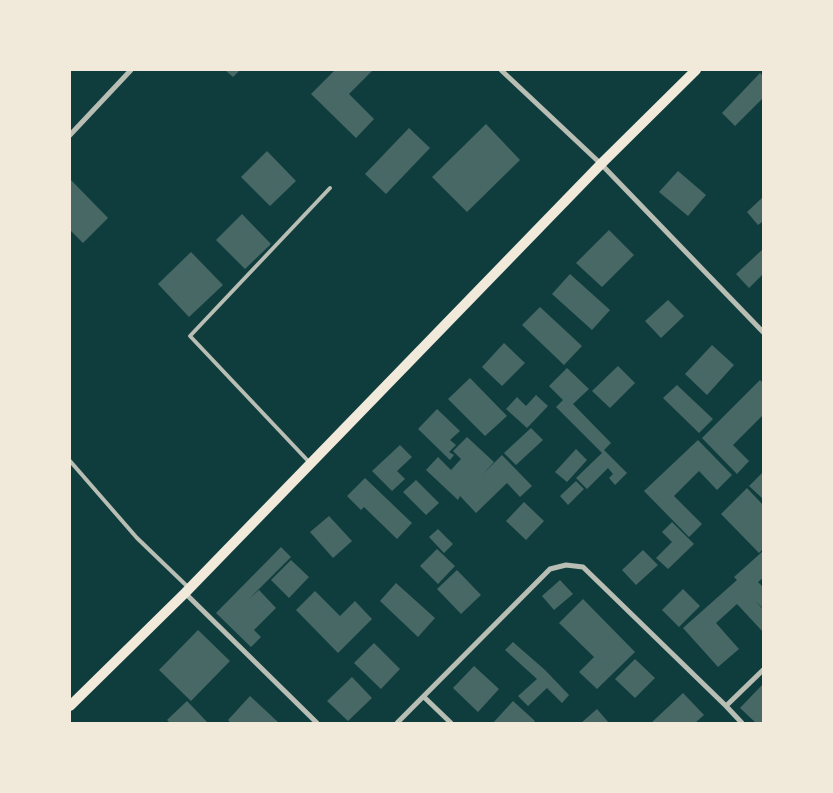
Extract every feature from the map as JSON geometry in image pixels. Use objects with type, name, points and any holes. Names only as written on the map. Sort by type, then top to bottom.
[{"type":"main road","points":[[70,706],[187,590],[601,164],[696,70]]},
{"type":"street","points":[[70,135],[131,70]]},
{"type":"street","points":[[501,70],[601,164],[763,332]]},
{"type":"street","points":[[397,723],[550,569],[566,565],[583,567],[742,723]]},
{"type":"street","points":[[187,590],[317,723]]},
{"type":"street","points":[[726,706],[763,670]]},
{"type":"street","points":[[424,697],[451,723]]},
{"type":"lane","points":[[310,464],[190,336],[330,188]]},
{"type":"lane","points":[[70,461],[137,538],[187,590]]},
{"type":"building","points":[[225,70],[240,70],[233,77]]},
{"type":"building","points":[[335,70],[373,70],[349,94],[374,119],[356,138],[311,94]]},
{"type":"building","points":[[760,73],[763,76],[763,98],[735,126],[722,113]]},
{"type":"building","points":[[486,124],[520,160],[467,212],[432,177]]},
{"type":"building","points":[[409,128],[430,148],[386,194],[365,174]]},
{"type":"building","points":[[267,151],[296,181],[270,206],[241,177]]},
{"type":"building","points":[[678,171],[706,195],[688,216],[659,192]]},
{"type":"building","points":[[70,179],[108,218],[83,243],[70,230]]},
{"type":"building","points":[[763,197],[763,223],[758,225],[747,212]]},
{"type":"building","points":[[242,214],[271,244],[245,269],[216,240]]},
{"type":"building","points":[[609,230],[634,255],[602,287],[576,263]]},
{"type":"building","points":[[763,249],[763,274],[749,288],[736,274]]},
{"type":"building","points":[[191,252],[223,285],[189,317],[158,284]]},
{"type":"building","points":[[570,274],[610,310],[592,330],[552,294]]},
{"type":"building","points":[[668,300],[684,316],[661,338],[645,321]]},
{"type":"building","points":[[540,307],[582,346],[564,365],[522,325]]},
{"type":"building","points":[[504,343],[525,363],[502,386],[482,367]]},
{"type":"building","points":[[712,345],[734,365],[707,395],[685,374]]},
{"type":"building","points":[[618,366],[635,383],[610,408],[592,391]]},
{"type":"building","points":[[567,368],[589,389],[573,404],[611,443],[604,450],[627,473],[615,485],[609,478],[613,474],[608,468],[587,489],[576,478],[602,453],[556,407],[563,400],[549,386]]},
{"type":"building","points":[[470,378],[507,416],[485,436],[448,399]]},
{"type":"building","points":[[760,380],[763,383],[763,415],[733,445],[749,461],[737,474],[702,438]]},
{"type":"building","points":[[677,385],[713,419],[699,433],[663,398]]},
{"type":"building","points":[[536,395],[548,406],[527,428],[506,409],[517,397],[526,406]]},
{"type":"building","points":[[437,409],[460,431],[450,440],[456,445],[449,452],[454,455],[450,460],[418,429]]},
{"type":"building","points":[[531,428],[543,440],[516,465],[504,453]]},
{"type":"building","points":[[467,437],[494,462],[483,474],[502,455],[532,486],[520,497],[507,483],[476,513],[460,496],[458,500],[426,470],[438,457],[451,470],[461,459],[453,451]]},
{"type":"building","points":[[698,440],[732,475],[717,490],[699,471],[674,496],[702,524],[689,537],[644,491]]},
{"type":"building","points":[[400,445],[412,457],[397,471],[405,479],[392,491],[372,471]]},
{"type":"building","points":[[576,449],[587,460],[567,482],[555,472]]},
{"type":"building","points":[[763,472],[763,499],[749,486]]},
{"type":"building","points":[[365,478],[412,523],[397,539],[364,507],[361,510],[347,496]]},
{"type":"building","points":[[416,480],[439,503],[426,515],[403,492]]},
{"type":"building","points":[[576,481],[584,489],[568,505],[560,496]]},
{"type":"building","points":[[747,488],[763,505],[763,549],[759,553],[721,514]]},
{"type":"building","points":[[524,502],[544,521],[526,540],[506,521]]},
{"type":"building","points":[[329,516],[352,541],[333,558],[310,532]]},
{"type":"building","points":[[672,522],[694,544],[668,569],[656,558],[672,542],[662,532]]},
{"type":"building","points":[[438,529],[453,544],[444,553],[429,537]]},
{"type":"building","points":[[281,547],[291,557],[249,599],[259,590],[276,608],[254,630],[261,637],[251,647],[216,613]]},
{"type":"building","points":[[437,549],[455,566],[438,584],[420,566]]},
{"type":"building","points":[[643,550],[658,565],[636,585],[622,570]]},
{"type":"building","points":[[763,551],[763,578],[758,582],[763,587],[763,608],[755,601],[763,609],[763,632],[737,604],[716,623],[739,649],[718,667],[683,628],[737,580],[734,577]]},
{"type":"building","points":[[291,560],[309,577],[289,598],[271,580]]},
{"type":"building","points":[[457,570],[481,595],[461,614],[437,589]]},
{"type":"building","points":[[560,580],[573,594],[554,610],[542,596]]},
{"type":"building","points":[[396,583],[435,618],[418,637],[380,601]]},
{"type":"building","points":[[683,589],[700,606],[679,627],[662,610]]},
{"type":"building","points":[[315,591],[340,616],[355,601],[372,619],[338,653],[296,610]]},
{"type":"building","points":[[583,599],[635,652],[597,689],[579,672],[594,657],[559,623]]},
{"type":"building","points":[[198,630],[230,661],[191,701],[159,670]]},
{"type":"building","points":[[513,642],[545,670],[569,695],[562,703],[547,688],[528,706],[518,696],[537,679],[505,650]]},
{"type":"building","points":[[374,643],[400,669],[381,689],[354,663]]},
{"type":"building","points":[[635,659],[655,678],[635,698],[615,679]]},
{"type":"building","points":[[474,666],[499,689],[478,712],[453,688]]},
{"type":"building","points":[[352,677],[372,698],[348,721],[327,701]]},
{"type":"building","points":[[763,684],[763,723],[756,723],[740,708]]},
{"type":"building","points":[[683,693],[704,715],[695,723],[651,723]]},
{"type":"building","points":[[250,696],[279,723],[231,723],[228,720]]},
{"type":"building","points":[[187,701],[208,723],[170,723],[167,720]]},
{"type":"building","points":[[513,701],[535,721],[533,723],[493,723]]},
{"type":"building","points":[[597,709],[609,723],[581,723]]}]
